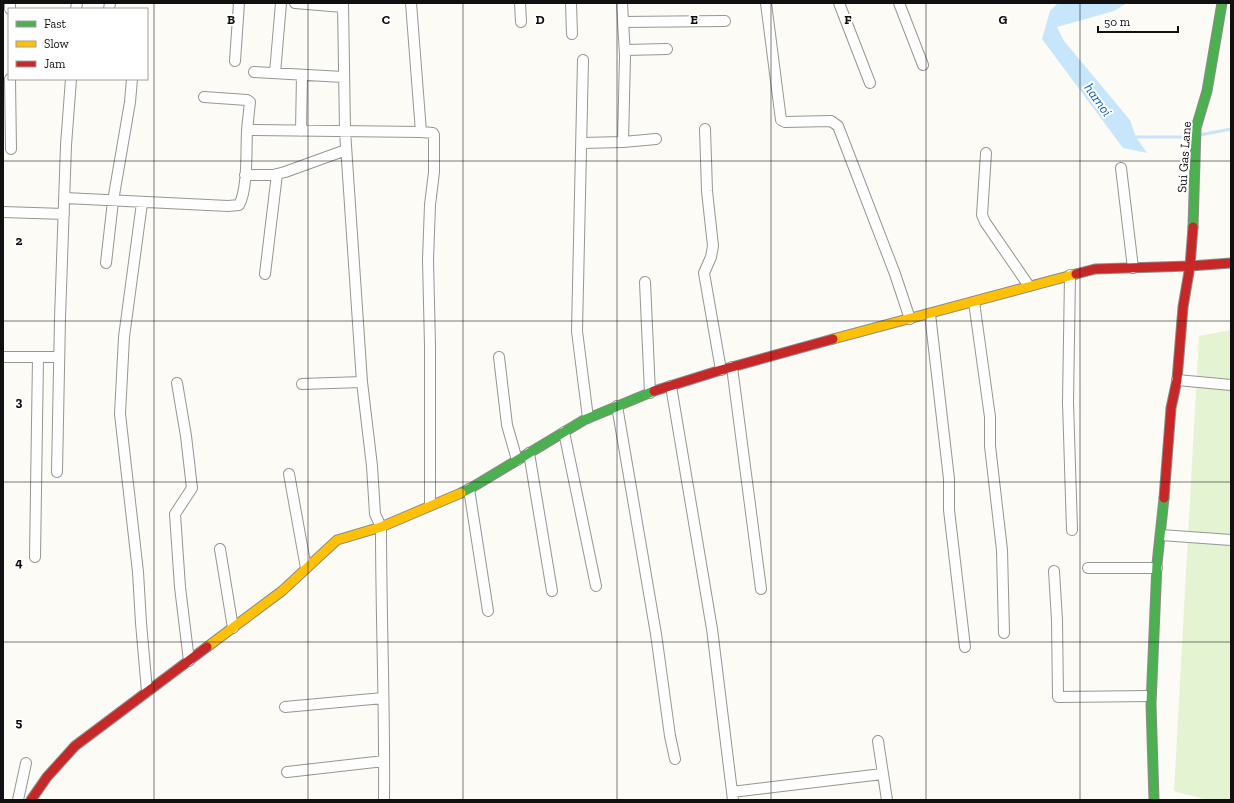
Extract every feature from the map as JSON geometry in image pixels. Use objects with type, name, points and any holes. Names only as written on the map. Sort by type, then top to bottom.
[{"type":"street","points":[[235,61],[239,3]]},
{"type":"street","points":[[276,73],[281,3]]},
{"type":"street","points":[[295,3],[343,5],[345,131],[362,382],[372,466],[375,514],[381,527],[384,800]]},
{"type":"street","points":[[411,3],[421,132]]},
{"type":"street","points":[[520,3],[521,22]]},
{"type":"street","points":[[570,3],[572,34]]},
{"type":"street","points":[[622,3],[625,50],[623,142]]},
{"type":"street","points":[[766,3],[781,120],[785,122],[831,121],[838,126],[895,274],[910,319]]},
{"type":"street","points":[[839,3],[870,83]]},
{"type":"street","points":[[899,3],[923,65]]},
{"type":"street","name":"Sui Gas Lane","points":[[1154,800],[1151,696],[1157,568],[1171,408],[1177,380],[1183,307],[1190,266],[1193,232],[1196,128],[1207,91],[1222,3]]},
{"type":"street","points":[[623,22],[725,21]]},
{"type":"street","points":[[625,50],[667,49]]},
{"type":"street","points":[[584,60],[577,332],[588,418]]},
{"type":"street","points":[[254,72],[343,77]]},
{"type":"street","points":[[302,75],[302,131]]},
{"type":"street","points":[[10,80],[10,149]]},
{"type":"street","points":[[57,472],[66,145],[71,80]]},
{"type":"street","points":[[106,263],[113,201],[130,102],[132,80]]},
{"type":"street","points":[[65,198],[142,203],[228,206],[239,205],[245,175],[250,102],[247,100],[204,97]]},
{"type":"street","points":[[705,129],[707,191],[713,246],[711,256],[704,273],[721,370]]},
{"type":"street","points":[[247,130],[433,133],[434,172],[430,205],[428,260],[430,353],[430,505]]},
{"type":"street","points":[[582,143],[623,142],[656,139]]},
{"type":"street","points":[[245,175],[277,174],[346,150]]},
{"type":"street","points":[[986,153],[982,215],[985,222],[1029,286]]},
{"type":"street","points":[[1121,168],[1133,268]]},
{"type":"street","points":[[265,274],[277,174]]},
{"type":"street","points":[[142,203],[124,337],[120,414],[138,572],[147,692]]},
{"type":"street","points":[[3,212],[64,214]]},
{"type":"street","points":[[31,800],[47,777],[75,746],[282,592],[337,540],[381,527],[430,505],[438,504],[469,489],[588,418],[650,393],[721,370],[1070,275],[1096,269],[1231,264]]},
{"type":"street","points":[[1070,275],[1068,402],[1072,530]]},
{"type":"street","points":[[644,282],[650,393]]},
{"type":"street","points":[[974,302],[990,417],[990,446],[1002,550],[1004,634]]},
{"type":"street","points":[[930,314],[949,479],[950,524],[965,647]]},
{"type":"street","points":[[3,357],[59,357]]},
{"type":"street","points":[[35,557],[38,357]]},
{"type":"street","points":[[499,357],[507,425],[517,460]]},
{"type":"street","points":[[732,367],[761,589]]},
{"type":"street","points":[[1177,380],[1231,385]]},
{"type":"street","points":[[302,384],[362,382]]},
{"type":"street","points":[[177,383],[186,436],[192,488],[175,514],[180,587],[189,661]]},
{"type":"street","points":[[671,386],[712,629],[732,796],[882,774]]},
{"type":"street","points":[[617,406],[656,634],[670,736],[675,759]]},
{"type":"street","points":[[564,432],[596,586]]},
{"type":"street","points":[[529,453],[552,591]]},
{"type":"street","points":[[289,474],[306,568]]},
{"type":"street","points":[[469,489],[488,611]]},
{"type":"street","points":[[1161,535],[1231,540]]},
{"type":"street","points":[[220,549],[233,628]]},
{"type":"street","points":[[1088,568],[1157,568]]},
{"type":"street","points":[[1054,571],[1057,620],[1058,697],[1151,696]]},
{"type":"street","points":[[285,707],[383,698]]},
{"type":"street","points":[[878,741],[887,800]]},
{"type":"street","points":[[288,772],[384,761]]},
{"type":"street","points":[[18,800],[26,763]]},
{"type":"green space","points":[[1231,330],[1231,800],[1208,800],[1174,791],[1199,336]]},
{"type":"water","points":[[1058,3],[1127,3],[1114,11],[1057,27],[1064,41],[1130,120],[1136,137],[1147,153],[1123,148],[1042,39],[1050,11]]},
{"type":"waterway","name":"harnoi","points":[[1200,135],[1231,129]]},
{"type":"waterway","name":"harnoi","points":[[1133,139],[1136,137],[1191,137]]},
{"type":"traffic: fast","points":[[1193,227],[1196,128],[1207,91],[1222,3]]},
{"type":"traffic: fast","points":[[461,493],[584,420],[654,391]]},
{"type":"traffic: fast","points":[[1154,800],[1151,704],[1157,564],[1164,498]]},
{"type":"traffic: slow","points":[[833,339],[1076,274]]},
{"type":"traffic: slow","points":[[207,647],[282,591],[337,540],[381,527],[461,493]]},
{"type":"traffic: jam","points":[[1164,498],[1171,408],[1177,380],[1183,307],[1190,266],[1193,227]]},
{"type":"traffic: jam","points":[[1076,274],[1095,269],[1231,263]]},
{"type":"traffic: jam","points":[[654,391],[721,370],[833,339]]},
{"type":"traffic: jam","points":[[31,800],[47,777],[75,746],[207,647]]}]
